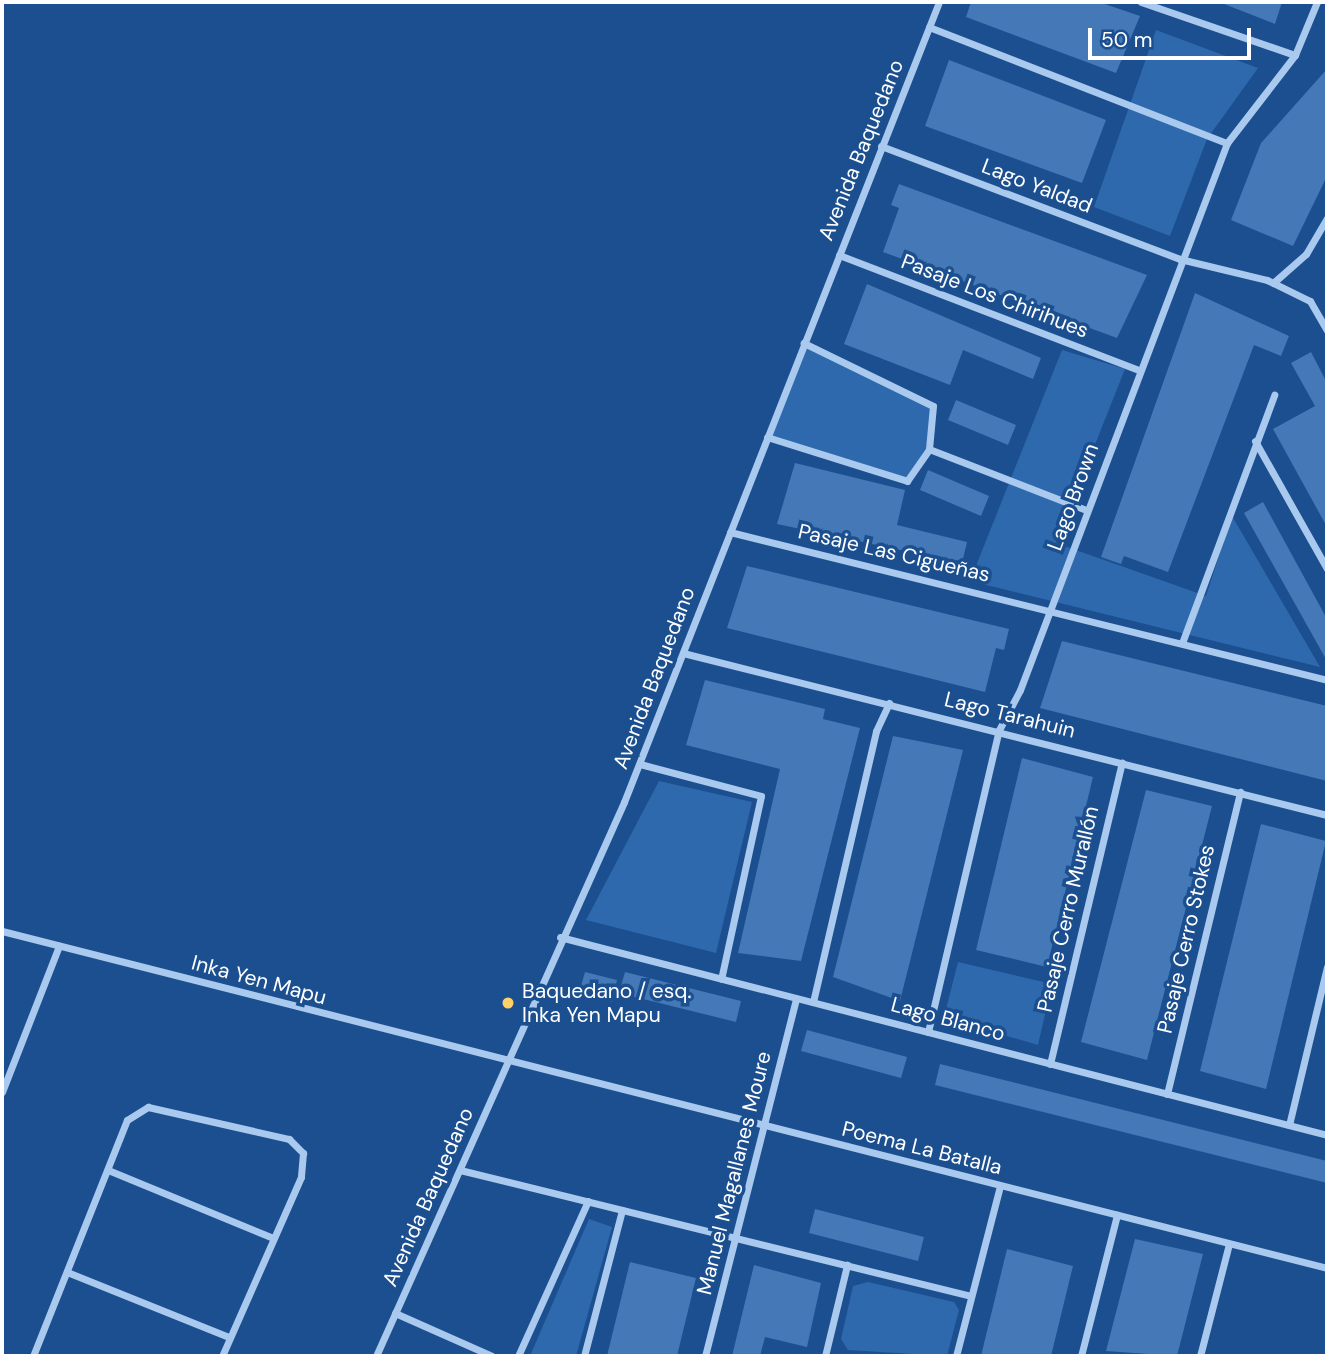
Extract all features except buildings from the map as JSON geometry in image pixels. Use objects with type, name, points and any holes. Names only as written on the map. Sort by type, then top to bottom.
[{"type":"street","name":"Avenida Baquedano","points":[[376,1356],[460,1170],[560,937],[640,765],[939,2]]},
{"type":"street","points":[[1141,2],[1294,55]]},
{"type":"street","name":"Lago Brown","points":[[928,1032],[999,730],[1049,610],[1180,259],[1227,143],[1294,55],[1317,2]]},
{"type":"street","points":[[929,27],[1227,143]]},
{"type":"street","name":"Lago Yaldad","points":[[881,146],[1180,259],[1273,283],[1310,301],[1327,330]]},
{"type":"street","points":[[1273,283],[1306,254],[1327,218]]},
{"type":"street","name":"Pasaje Los Chirihues","points":[[839,255],[1139,370]]},
{"type":"street","points":[[767,437],[906,481],[929,449],[933,406],[804,343]]},
{"type":"street","points":[[1182,643],[1273,395]]},
{"type":"street","points":[[1255,441],[1327,569]]},
{"type":"street","points":[[929,449],[1086,510]]},
{"type":"street","name":"Pasaje Las Cigueñas","points":[[730,532],[1327,680]]},
{"type":"street","name":"Lago Tarahuin","points":[[683,653],[999,730],[1327,815]]},
{"type":"street","points":[[813,1002],[876,731],[889,703]]},
{"type":"street","name":"Pasaje Cerro Murallón","points":[[1050,1064],[1122,762]]},
{"type":"street","points":[[640,765],[761,796],[721,979]]},
{"type":"street","name":"Pasaje Cerro Stokes","points":[[1167,1094],[1240,792]]},
{"type":"street","name":"Inka Yen Mapu","points":[[2,931],[507,1062]]},
{"type":"street","name":"Lago Blanco","points":[[560,937],[1327,1135]]},
{"type":"street","points":[[2,1091],[58,946]]},
{"type":"street","points":[[1290,1125],[1327,967]]},
{"type":"street","name":"Manuel Magallanes Moure","points":[[705,1356],[796,998]]},
{"type":"street","name":"Poema La Batalla","points":[[507,1062],[1327,1268]]},
{"type":"street","points":[[33,1356],[108,1170],[138,1109],[289,1139],[303,1153],[302,1172],[222,1356]]},
{"type":"street","points":[[108,1170],[273,1238]]},
{"type":"street","points":[[460,1170],[971,1296]]},
{"type":"street","points":[[956,1356],[999,1186]]},
{"type":"street","points":[[518,1356],[588,1202]]},
{"type":"street","points":[[584,1356],[622,1210]]},
{"type":"street","points":[[1081,1356],[1117,1215]]},
{"type":"street","points":[[1201,1356],[1230,1244]]},
{"type":"street","points":[[836,1356],[826,1355],[847,1265]]},
{"type":"street","points":[[66,1272],[229,1337]]},
{"type":"street","points":[[395,1313],[492,1356]]},
{"type":"shaded area","points":[[1156,30],[1258,68],[1207,139],[1170,236],[1094,207]]},
{"type":"shaded area","points":[[804,343],[933,406],[929,449],[907,481],[767,437]]},
{"type":"shaded area","points":[[1062,350],[1125,369],[1056,543],[1206,596],[1232,516],[1320,667],[970,581]]},
{"type":"shaded area","points":[[659,781],[752,802],[716,953],[586,920]]},
{"type":"shaded area","points":[[958,962],[1052,984],[1038,1045],[956,1021],[946,1009]]},
{"type":"shaded area","points":[[589,1219],[612,1227],[576,1356],[530,1356]]},
{"type":"shaded area","points":[[868,1282],[954,1302],[959,1310],[947,1356],[848,1350],[841,1339],[853,1286]]},
{"type":"place","name":"Baquedano / esq. Inka Yen Mapu","points":[[508,1003]]}]
